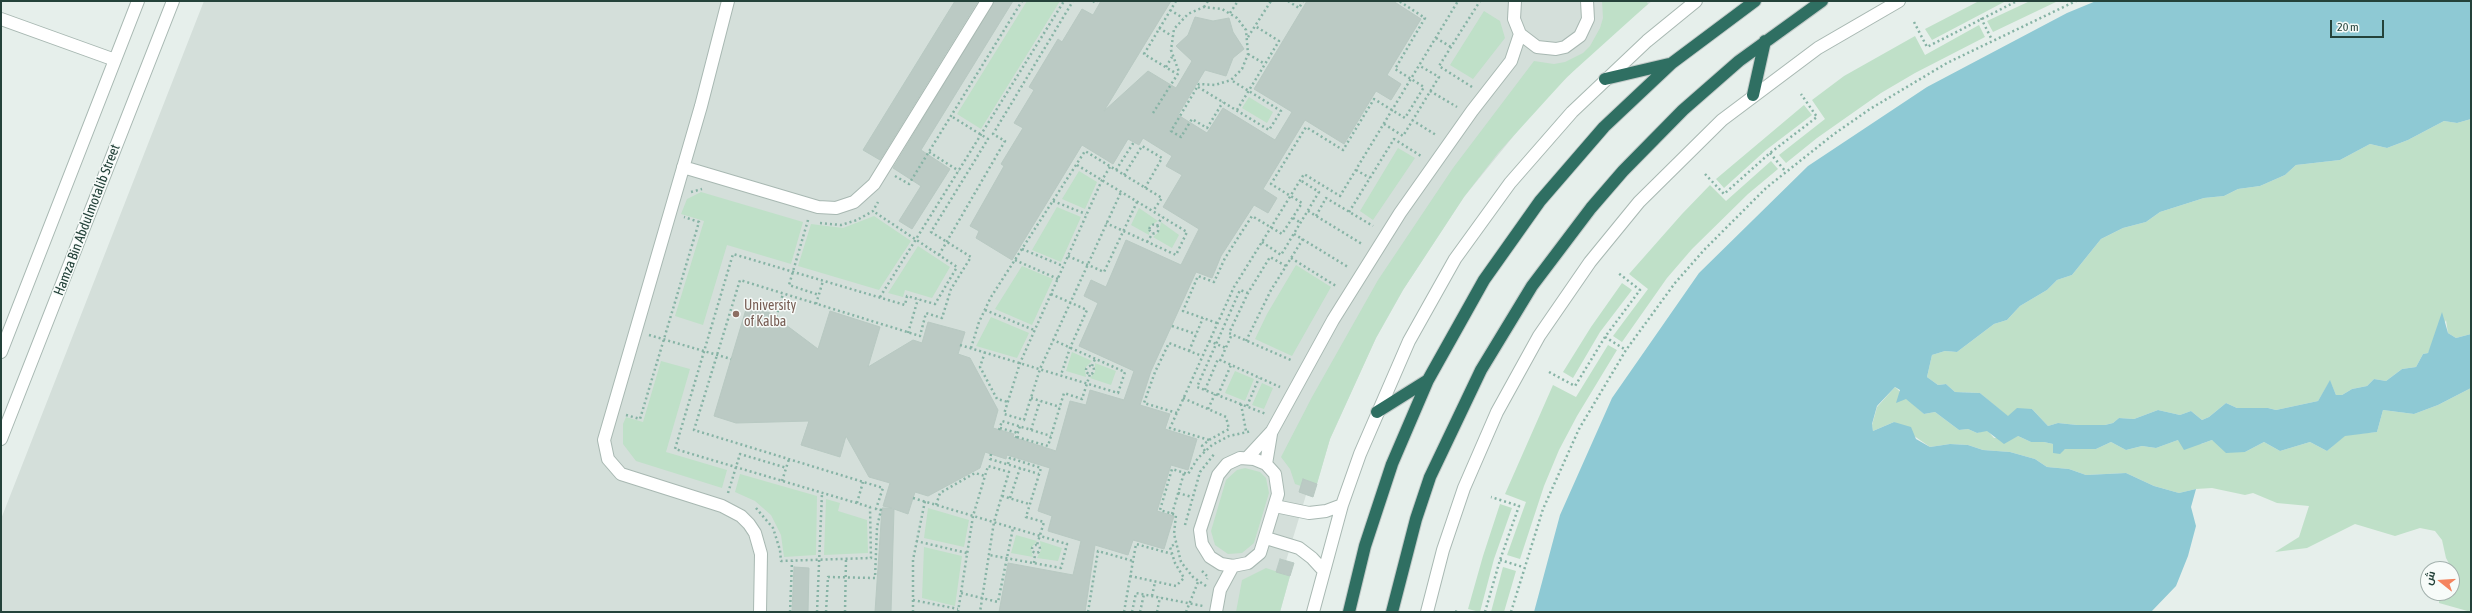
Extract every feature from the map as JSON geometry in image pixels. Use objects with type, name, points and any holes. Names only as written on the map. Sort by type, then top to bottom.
[{"type":"highway","points":[[1349,612],[1379,500],[1428,380],[1484,280],[1540,201],[1604,127],[1672,63],[1755,1]]},
{"type":"highway","points":[[1392,612],[1416,519],[1433,471],[1481,370],[1532,286],[1591,208],[1642,151],[1710,85],[1765,41],[1822,1]]},
{"type":"highway","points":[[1753,95],[1765,41]]},
{"type":"highway","points":[[1605,79],[1672,63]]},
{"type":"highway","points":[[1377,412],[1428,380]]},
{"type":"street","points":[[1,352],[138,1]]},
{"type":"street","name":"Hamza Bin Abdulmotalib Street","points":[[1,439],[172,1]]},
{"type":"street","points":[[728,1],[683,167],[605,431],[604,445],[608,459],[621,474],[722,506],[741,516],[749,524],[755,533],[761,554],[760,612]]},
{"type":"street","points":[[683,167],[818,207],[836,208],[862,198],[874,184],[987,1]]},
{"type":"street","points":[[1515,1],[1514,19],[1520,34],[1537,47],[1556,49],[1565,47],[1576,39],[1585,28],[1588,19],[1586,1]]},
{"type":"street","points":[[1313,612],[1323,570],[1342,505],[1377,412],[1409,341],[1431,300],[1482,220],[1540,147],[1605,79],[1696,1]]},
{"type":"street","points":[[1427,612],[1443,550],[1477,456],[1497,412],[1538,336],[1590,262],[1639,202],[1693,146],[1753,95],[1818,48],[1899,1]]},
{"type":"street","points":[[1,19],[115,60]]},
{"type":"street","points":[[1247,458],[1272,431],[1333,320],[1400,213],[1463,124],[1511,61],[1520,34]]},
{"type":"street","points":[[1511,61],[1537,47]]},
{"type":"street","points":[[1266,464],[1272,431]]},
{"type":"street","points":[[1247,458],[1266,464],[1277,481],[1278,494],[1266,538],[1260,553],[1254,559],[1240,565],[1233,566],[1216,561],[1210,557],[1202,544],[1200,537],[1202,523],[1215,482],[1222,470],[1233,461],[1247,458]]},
{"type":"street","points":[[1275,506],[1309,513],[1326,511],[1342,505]]},
{"type":"street","points":[[1266,538],[1299,548],[1312,558],[1323,570]]},
{"type":"street","points":[[1216,561],[1220,590]]},
{"type":"street","points":[[1216,612],[1220,590],[1233,566]]},
{"type":"path","points":[[891,182],[895,176],[909,184],[1022,1]]},
{"type":"path","points":[[880,297],[1064,1]]},
{"type":"path","points":[[939,255],[1005,141],[993,134],[1073,1]]},
{"type":"path","points":[[1093,1],[1096,3],[1097,1]]},
{"type":"path","points":[[1176,1],[1144,54],[1178,74]]},
{"type":"path","points":[[1204,7],[1208,1]]},
{"type":"path","points":[[1230,13],[1238,1]]},
{"type":"path","points":[[1248,38],[1271,1]]},
{"type":"path","points":[[1288,1],[1299,8],[1303,1]]},
{"type":"path","points":[[1217,323],[1183,311],[1198,276],[1214,282],[1225,258],[1252,216],[1282,234],[1302,203],[1271,184],[1306,127],[1343,150],[1374,99],[1404,118],[1424,87],[1395,68],[1426,18],[1398,1]]},
{"type":"path","points":[[1406,6],[1410,1]]},
{"type":"path","points":[[1209,440],[1170,428],[1234,288],[1304,174],[1340,196],[1458,1]]},
{"type":"path","points":[[1473,87],[1440,66],[1479,1]]},
{"type":"path","points":[[1914,22],[1927,47],[1981,18],[2017,1]]},
{"type":"path","points":[[1511,612],[1523,567],[1543,509],[1560,469],[1596,397],[1626,350],[1675,283],[1704,250],[1734,218],[1786,172],[1870,109],[1947,63],[1992,40],[2076,1]]},
{"type":"path","points":[[1153,113],[1179,72],[1172,57],[1172,36],[1183,18],[1193,11],[1204,7],[1213,7],[1230,13],[1242,24],[1248,38],[1248,54],[1242,69],[1231,80],[1216,85],[1199,84],[1171,131],[1181,137],[1192,119],[1207,128],[1223,102]]},
{"type":"path","points":[[1170,10],[1183,18]]},
{"type":"path","points":[[1981,18],[1992,40]]},
{"type":"path","points":[[1237,110],[1279,41],[1255,26]]},
{"type":"path","points":[[1159,28],[1172,36]]},
{"type":"path","points":[[1436,38],[1451,47]]},
{"type":"path","points":[[1248,54],[1265,64]]},
{"type":"path","points":[[1166,67],[1172,57]]},
{"type":"path","points":[[1384,124],[1403,136],[1439,77],[1420,66]]},
{"type":"path","points":[[1198,87],[1269,130],[1281,110],[1231,80]]},
{"type":"path","points":[[1430,91],[1457,107]]},
{"type":"path","points":[[1705,174],[1724,194],[1770,153],[1817,117],[1801,94]]},
{"type":"path","points":[[1414,102],[1421,106]]},
{"type":"path","points":[[826,612],[828,577],[874,578],[877,527],[881,510],[876,509],[883,488],[694,430],[740,280],[920,336],[926,314],[942,318],[951,289],[971,257],[931,232],[988,139],[951,116]]},
{"type":"path","points":[[1412,120],[1436,135]]},
{"type":"path","points":[[1349,212],[1394,139],[1421,156]]},
{"type":"path","points":[[1116,170],[1134,142]]},
{"type":"path","points":[[1124,175],[1142,146],[1162,158],[1145,188]]},
{"type":"path","points":[[970,348],[985,310],[1015,260],[1085,151],[1162,198],[1153,211]]},
{"type":"path","points":[[929,152],[959,171]]},
{"type":"path","points":[[1770,153],[1786,172]]},
{"type":"path","points":[[1077,165],[1187,232],[1176,255],[1106,223]]},
{"type":"path","points":[[1110,167],[1102,180],[1086,214],[1034,330],[1020,363],[1004,414],[1024,420],[1040,369],[1121,192]]},
{"type":"path","points":[[1356,170],[1370,178]]},
{"type":"path","points":[[1262,242],[1281,255],[1301,223],[1319,192],[1300,180]]},
{"type":"path","points":[[689,193],[694,190],[708,190]]},
{"type":"path","points":[[1316,216],[1326,198],[1373,226]]},
{"type":"path","points":[[801,218],[823,224],[841,225],[857,220],[872,211],[880,199]]},
{"type":"path","points":[[1053,201],[1086,214]]},
{"type":"path","points":[[1068,256],[1104,272],[1122,231],[1137,202]]},
{"type":"path","points":[[754,506],[773,528],[780,550],[781,562],[871,558],[870,507],[675,450],[733,254],[905,305],[907,296],[935,304],[956,267],[872,211]]},
{"type":"path","points":[[1308,211],[1362,244]]},
{"type":"path","points":[[621,422],[624,414],[640,419],[699,222],[677,215]]},
{"type":"path","points":[[1147,242],[1153,233],[1158,231],[1157,226],[1162,217]]},
{"type":"path","points":[[1293,218],[1301,223]]},
{"type":"path","points":[[808,220],[789,285],[819,294]]},
{"type":"path","points":[[1153,233],[1150,231],[1151,226],[1157,226]]},
{"type":"path","points":[[1294,234],[1348,267]]},
{"type":"path","points":[[1246,340],[1286,266],[1303,239]]},
{"type":"path","points":[[1022,249],[1063,266]]},
{"type":"path","points":[[1286,266],[1270,257],[1238,313],[1229,333],[1294,361]]},
{"type":"path","points":[[1291,258],[1336,286]]},
{"type":"path","points":[[1015,260],[1058,278]]},
{"type":"path","points":[[1549,372],[1575,386],[1605,337],[1640,290],[1617,272]]},
{"type":"path","points":[[816,304],[823,281]]},
{"type":"path","points":[[776,317],[783,294]]},
{"type":"path","points":[[1051,294],[1087,310],[1070,348],[1061,375]]},
{"type":"path","points":[[908,332],[918,299]]},
{"type":"path","points":[[985,310],[1034,330]]},
{"type":"path","points":[[1189,351],[1203,318]]},
{"type":"path","points":[[1172,326],[1196,334]]},
{"type":"path","points":[[635,331],[731,359]]},
{"type":"path","points":[[1205,390],[1218,360],[1220,360],[1232,334]]},
{"type":"path","points":[[1605,337],[1626,350]]},
{"type":"path","points":[[960,345],[1118,393],[1125,372],[1053,340]]},
{"type":"path","points":[[1209,341],[1226,348]]},
{"type":"path","points":[[1177,413],[1144,403],[1155,372],[1169,343],[1202,356]]},
{"type":"path","points":[[985,352],[980,367],[997,399],[1008,402]]},
{"type":"path","points":[[1051,436],[1002,421],[999,429],[1048,446],[1064,393],[1082,399],[1090,374],[1094,372],[1092,366],[1095,359]]},
{"type":"path","points":[[1220,360],[1280,387]]},
{"type":"path","points":[[1208,409],[1231,365]]},
{"type":"path","points":[[1090,374],[1086,370],[1088,366],[1092,366]]},
{"type":"path","points":[[1248,406],[1259,378]]},
{"type":"path","points":[[1031,398],[1060,407]]},
{"type":"path","points":[[1183,398],[1226,416],[1229,429],[1209,440],[1202,446],[1205,451]]},
{"type":"path","points":[[1031,430],[1040,401]]},
{"type":"path","points":[[1241,404],[1246,431]]},
{"type":"path","points":[[1017,436],[1020,426]]},
{"type":"path","points":[[1206,587],[1198,582],[1184,566],[1175,544],[1176,515],[1160,510],[1172,469],[1188,474],[1205,451],[1220,440],[1246,431],[1258,430]]},
{"type":"path","points":[[728,494],[740,454],[787,468]]},
{"type":"path","points":[[991,454],[990,459],[1039,474]]},
{"type":"path","points":[[1008,464],[1010,458],[1041,468],[1026,517],[1044,522],[1037,545],[1032,548],[1035,554],[1034,563]]},
{"type":"path","points":[[782,481],[789,460]]},
{"type":"path","points":[[913,600],[958,611],[973,516],[988,466],[1009,472],[994,522],[980,612]]},
{"type":"path","points":[[1010,498],[1020,468]]},
{"type":"path","points":[[1172,514],[1184,473]]},
{"type":"path","points":[[936,504],[940,493],[975,474],[985,476]]},
{"type":"path","points":[[857,503],[863,482]]},
{"type":"path","points":[[721,492],[733,496]]},
{"type":"path","points":[[818,612],[822,492]]},
{"type":"path","points":[[1178,493],[1192,497]]},
{"type":"path","points":[[1002,496],[1029,504]]},
{"type":"path","points":[[1485,612],[1500,560],[1519,506],[1490,497]]},
{"type":"path","points":[[913,498],[1068,544],[1061,568],[989,555]]},
{"type":"path","points":[[913,612],[916,541],[925,501]]},
{"type":"path","points":[[961,593],[998,602],[1013,528]]},
{"type":"path","points":[[916,541],[967,553]]},
{"type":"path","points":[[1124,612],[1136,544],[1172,554]]},
{"type":"path","points":[[1130,576],[1176,586],[1184,578],[1170,547],[1175,544]]},
{"type":"path","points":[[1035,554],[1040,549],[1037,545]]},
{"type":"path","points":[[1088,612],[1098,551],[1133,561]]},
{"type":"path","points":[[844,612],[846,559]]},
{"type":"path","points":[[1500,560],[1523,567]]},
{"type":"path","points":[[790,612],[792,561]]},
{"type":"path","points":[[1152,596],[1155,582]]},
{"type":"path","points":[[1186,612],[1198,582]]},
{"type":"path","points":[[1140,612],[1144,594]]},
{"type":"path","points":[[1157,612],[1160,597]]},
{"type":"shaded area","name":"University of Kalba","points":[[204,1],[1652,1],[1600,44],[1534,111],[1464,197],[1403,290],[1376,338],[1330,439],[1313,497],[1306,495],[1286,561],[1280,559],[1276,572],[1290,576],[1280,612],[1,612],[1,519]]},
{"type":"green space","points":[[1027,1],[1060,1],[981,129],[957,114]]},
{"type":"green space","points":[[1602,1],[1646,1],[1648,4],[1567,77],[1498,153],[1464,197],[1403,290],[1376,338],[1330,439],[1317,484],[1303,479],[1301,486],[1295,484],[1290,469],[1281,457],[1312,397],[1378,280],[1453,168],[1534,61],[1554,64],[1565,62],[1583,53],[1590,46],[1600,28],[1603,18]]},
{"type":"green space","points":[[1979,1],[2006,1],[1932,40],[1925,29]]},
{"type":"green space","points":[[2030,1],[2058,1],[1993,32],[1987,21]]},
{"type":"green space","points":[[1484,11],[1500,21],[1505,38],[1473,79],[1450,65]]},
{"type":"green space","points":[[1979,25],[1985,37],[1915,73],[1881,93],[1817,138],[1786,163],[1779,155],[1825,119],[1812,100],[1844,76],[1915,36],[1925,55]]},
{"type":"green space","points":[[1249,97],[1273,112],[1267,123],[1242,108]]},
{"type":"green space","points":[[1804,105],[1812,115],[1766,150],[1724,188],[1716,179]]},
{"type":"green space","points":[[2471,119],[2471,334],[2456,338],[2448,333],[2446,320],[2428,353],[2423,354],[2416,367],[2402,369],[2386,381],[2374,379],[2367,386],[2352,389],[2342,395],[2336,395],[2330,381],[2318,401],[2276,410],[2268,408],[2237,408],[2226,403],[2209,417],[2202,420],[2191,411],[2180,415],[2158,410],[2134,419],[2119,418],[2113,423],[2105,425],[2058,423],[2048,426],[2032,409],[2008,417],[1980,393],[1955,392],[1946,384],[1938,385],[1927,377],[1932,355],[1945,351],[1957,352],[1994,324],[2007,320],[2020,306],[2047,290],[2057,280],[2072,275],[2101,239],[2123,228],[2146,222],[2160,212],[2204,198],[2224,196],[2238,189],[2260,186],[2285,175],[2296,165],[2340,160],[2370,144],[2387,148],[2408,140],[2444,121],[2457,123]]},
{"type":"green space","points":[[1398,148],[1415,158],[1373,220],[1360,211]]},
{"type":"green space","points":[[1771,161],[1778,169],[1748,194],[1692,249],[1667,278],[1622,342],[1613,336],[1648,289],[1629,274],[1682,214],[1710,185],[1726,201]]},
{"type":"green space","points":[[1079,171],[1097,182],[1085,209],[1062,199]]},
{"type":"green space","points":[[701,192],[803,222],[791,264],[727,245],[703,325],[675,316],[704,221],[681,214],[687,199]]},
{"type":"green space","points":[[1057,207],[1081,217],[1061,262],[1032,250]]},
{"type":"green space","points":[[1139,208],[1158,221],[1150,226],[1149,235],[1131,225]]},
{"type":"green space","points":[[874,216],[911,241],[879,290],[798,266],[811,224],[843,228]]},
{"type":"green space","points":[[1161,222],[1179,235],[1172,248],[1153,237],[1159,232]]},
{"type":"green space","points":[[918,246],[950,267],[932,298],[905,290],[903,297],[888,293]]},
{"type":"green space","points":[[1296,265],[1331,287],[1292,356],[1255,339],[1267,314]]},
{"type":"green space","points":[[1022,266],[1053,279],[1032,325],[995,309]]},
{"type":"green space","points":[[1622,283],[1632,290],[1600,332],[1573,378],[1563,372],[1591,327]]},
{"type":"green space","points":[[991,317],[1029,333],[1017,358],[976,346]]},
{"type":"green space","points":[[1608,345],[1617,350],[1577,416],[1559,450],[1544,486],[1520,559],[1507,555],[1526,502],[1505,494],[1553,385],[1576,397]]},
{"type":"green space","points":[[1072,352],[1092,361],[1085,368],[1086,377],[1066,371]]},
{"type":"green space","points":[[661,361],[690,369],[666,452],[727,470],[722,488],[636,461],[623,444],[623,424],[626,417],[643,422]]},
{"type":"green space","points":[[1095,363],[1116,371],[1111,385],[1090,378],[1095,372]]},
{"type":"green space","points":[[1235,371],[1254,379],[1245,401],[1225,393]]},
{"type":"green space","points":[[1262,383],[1273,388],[1264,409],[1252,405]]},
{"type":"green space","points":[[1895,387],[1924,414],[1935,412],[1959,430],[1968,429],[1977,433],[1987,430],[1994,438],[2018,436],[2031,442],[2053,444],[2053,453],[2065,449],[2096,449],[2111,442],[2126,450],[2142,446],[2156,448],[2178,440],[2201,444],[2212,440],[2245,452],[2264,442],[2280,451],[2310,442],[2327,451],[2345,435],[2377,432],[2383,410],[2414,414],[2438,405],[2471,388],[2471,612],[2439,603],[2439,601],[2460,601],[2460,561],[2448,561],[2442,540],[2435,531],[2420,528],[2395,536],[2355,524],[2307,548],[2275,552],[2299,537],[2309,506],[2277,503],[2253,493],[2245,495],[2212,488],[2196,489],[2179,493],[2154,486],[2126,473],[2086,475],[2069,469],[2047,467],[2035,459],[2010,452],[1983,450],[1968,445],[1950,444],[1930,447],[1894,422],[1873,431],[1872,425],[1877,407]]},
{"type":"green space","points":[[1245,468],[1260,472],[1266,478],[1269,493],[1254,543],[1242,553],[1228,554],[1215,545],[1211,531],[1226,480],[1237,470]]},
{"type":"green space","points":[[740,474],[817,496],[816,555],[784,557],[781,535],[771,515],[755,501],[735,492]]},
{"type":"green space","points":[[826,499],[840,503],[838,511],[867,520],[868,553],[824,555]]},
{"type":"green space","points":[[1500,504],[1512,508],[1494,559],[1480,612],[1468,609]]},
{"type":"green space","points":[[928,508],[969,520],[964,547],[924,538]]},
{"type":"green space","points":[[1016,535],[1037,541],[1031,548],[1033,557],[1011,553]]},
{"type":"green space","points":[[1040,541],[1062,548],[1058,561],[1037,558],[1041,550]]},
{"type":"green space","points":[[924,547],[962,556],[955,606],[922,598]]},
{"type":"green space","points":[[1503,567],[1516,571],[1504,612],[1491,612]]},
{"type":"green space","points":[[1266,568],[1290,576],[1280,612],[1236,612],[1242,580]]},
{"type":"water","points":[[2096,1],[2471,1],[2471,119],[2457,123],[2444,121],[2408,140],[2387,148],[2370,144],[2340,160],[2296,165],[2285,175],[2260,186],[2238,189],[2224,196],[2204,198],[2160,212],[2146,222],[2123,228],[2101,239],[2072,275],[2057,280],[2047,290],[2020,306],[2007,320],[1994,324],[1957,352],[1945,351],[1932,355],[1927,377],[1938,385],[1946,384],[1955,392],[1980,393],[2008,416],[2017,408],[2032,409],[2048,426],[2058,423],[2105,425],[2113,423],[2119,418],[2134,419],[2158,410],[2180,415],[2191,411],[2202,420],[2209,417],[2226,403],[2237,408],[2268,408],[2276,410],[2318,401],[2330,380],[2336,395],[2342,395],[2352,389],[2367,386],[2374,379],[2386,381],[2402,369],[2416,367],[2423,354],[2428,353],[2442,312],[2448,333],[2456,338],[2471,334],[2471,388],[2438,405],[2414,414],[2383,410],[2377,432],[2345,436],[2327,451],[2310,442],[2280,451],[2264,442],[2245,452],[2226,453],[2212,440],[2184,450],[2178,440],[2156,448],[2142,446],[2126,450],[2111,442],[2096,449],[2065,449],[2060,454],[2053,453],[2053,444],[2031,442],[2018,436],[2004,444],[1987,431],[1977,433],[1968,429],[1959,430],[1935,412],[1924,414],[1906,399],[1896,403],[1900,390],[1895,387],[1877,406],[1872,424],[1873,431],[1894,422],[1911,427],[1916,439],[1930,447],[1950,444],[1968,445],[1983,450],[2010,452],[2035,459],[2047,467],[2069,469],[2086,475],[2126,473],[2154,486],[2179,493],[2196,489],[2191,507],[2196,526],[2188,556],[2176,586],[2151,612],[1534,612],[1560,515],[1612,398],[1699,273],[1808,166],[1927,87],[2067,13]]},
{"type":"building","points":[[955,1],[978,1],[880,160],[863,150]]},
{"type":"building","points":[[994,1],[1013,1],[921,150],[950,169],[912,229],[899,221],[921,186],[893,168]]},
{"type":"building","points":[[1101,1],[1171,1],[1104,111],[1148,71],[1176,88],[1192,61],[1176,46],[1188,35],[1195,17],[1213,21],[1229,18],[1233,32],[1244,49],[1233,58],[1226,76],[1205,70],[1178,115],[1207,133],[1223,108],[1275,140],[1292,112],[1254,89],[1307,1],[1393,1],[1421,19],[1387,75],[1401,84],[1391,100],[1376,91],[1344,144],[1305,120],[1263,189],[1277,198],[1268,213],[1254,205],[1221,256],[1212,278],[1196,272],[1151,371],[1140,405],[1170,414],[1165,429],[1197,439],[1188,470],[1171,465],[1157,511],[1174,516],[1164,549],[1133,540],[1128,555],[1095,545],[1085,612],[999,612],[1008,563],[1073,575],[1081,541],[1048,531],[1052,516],[1038,511],[1050,468],[1007,455],[1006,459],[985,452],[980,468],[928,496],[915,492],[908,514],[894,509],[891,612],[875,612],[882,508],[892,508],[883,506],[890,483],[869,477],[846,436],[840,457],[801,445],[809,421],[736,423],[714,416],[747,306],[770,313],[818,349],[830,311],[880,327],[868,367],[913,340],[922,343],[928,322],[965,332],[958,354],[970,358],[998,410],[993,428],[1014,434],[1013,437],[1056,451],[1070,401],[1086,405],[1090,390],[1124,400],[1134,371],[1079,346],[1098,303],[1084,296],[1091,280],[1106,287],[1126,240],[1181,265],[1199,229],[1163,207],[1182,175],[1166,166],[1172,156],[1143,138],[1139,145],[1128,139],[1113,164],[1082,145],[1012,260],[976,238],[979,231],[970,226],[1004,166],[1001,164],[1023,128],[1014,123],[1034,90],[1029,87],[1058,39],[1062,42],[1082,9],[1093,15]]},
{"type":"building","points":[[1303,479],[1317,484],[1313,497],[1299,492]]},
{"type":"building","points":[[1280,559],[1294,563],[1290,576],[1276,572]]},
{"type":"building","points":[[794,567],[809,568],[808,612],[792,612]]},
{"type":"place","name":"University of Kalba","points":[[736,314]]}]
